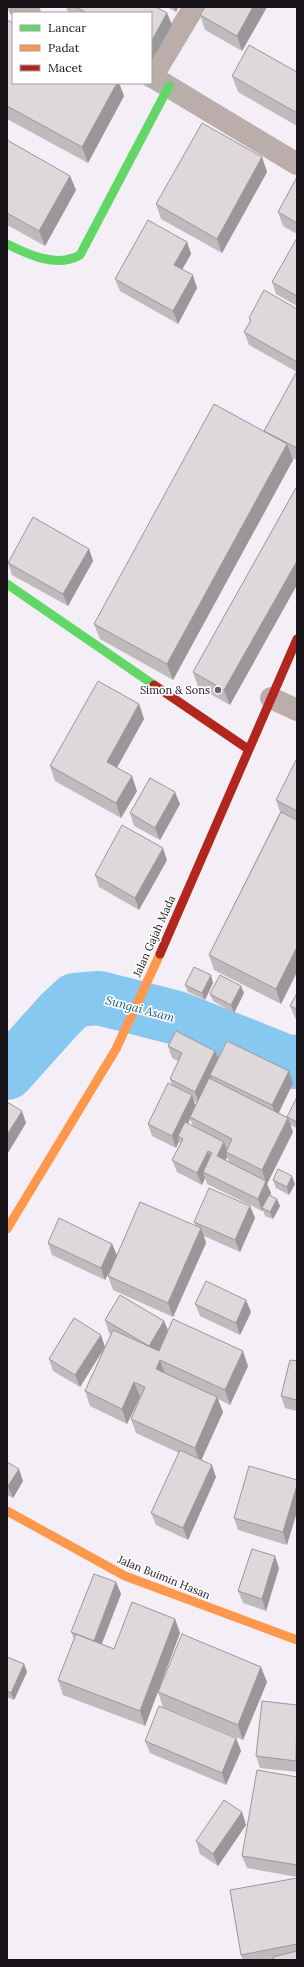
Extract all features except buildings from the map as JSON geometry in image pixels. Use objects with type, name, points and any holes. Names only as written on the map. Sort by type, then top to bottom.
[{"type":"street","points":[[19,7],[28,12]]},
{"type":"street","points":[[7,244],[36,256],[57,261],[75,259],[80,255],[157,80],[194,7]]},
{"type":"street","points":[[157,80],[297,164]]},
{"type":"street","points":[[7,584],[248,749]]},
{"type":"street","name":"Jalan Gajah Mada","points":[[7,1229],[116,1049],[154,968],[297,639]]},
{"type":"street","points":[[271,698],[297,710]]},
{"type":"street","name":"Jalan Buimin Hasan","points":[[7,1511],[125,1576],[297,1640]]},
{"type":"waterway","name":"Sungai Asam","points":[[7,1073],[60,1014],[75,1000],[99,998],[177,1018],[285,1061],[297,1062]]},
{"type":"traffic: fast","points":[[7,244],[34,256],[53,260],[71,259],[80,255],[169,86]]},
{"type":"traffic: fast","points":[[7,584],[154,685]]},
{"type":"traffic: slow","points":[[7,1229],[116,1049],[160,954]]},
{"type":"traffic: slow","points":[[7,1511],[125,1576],[297,1640]]},
{"type":"traffic: jam","points":[[160,954],[297,639]]},
{"type":"traffic: jam","points":[[154,685],[248,749]]},
{"type":"place","name":"Simon & Sons","points":[[218,690]]}]
